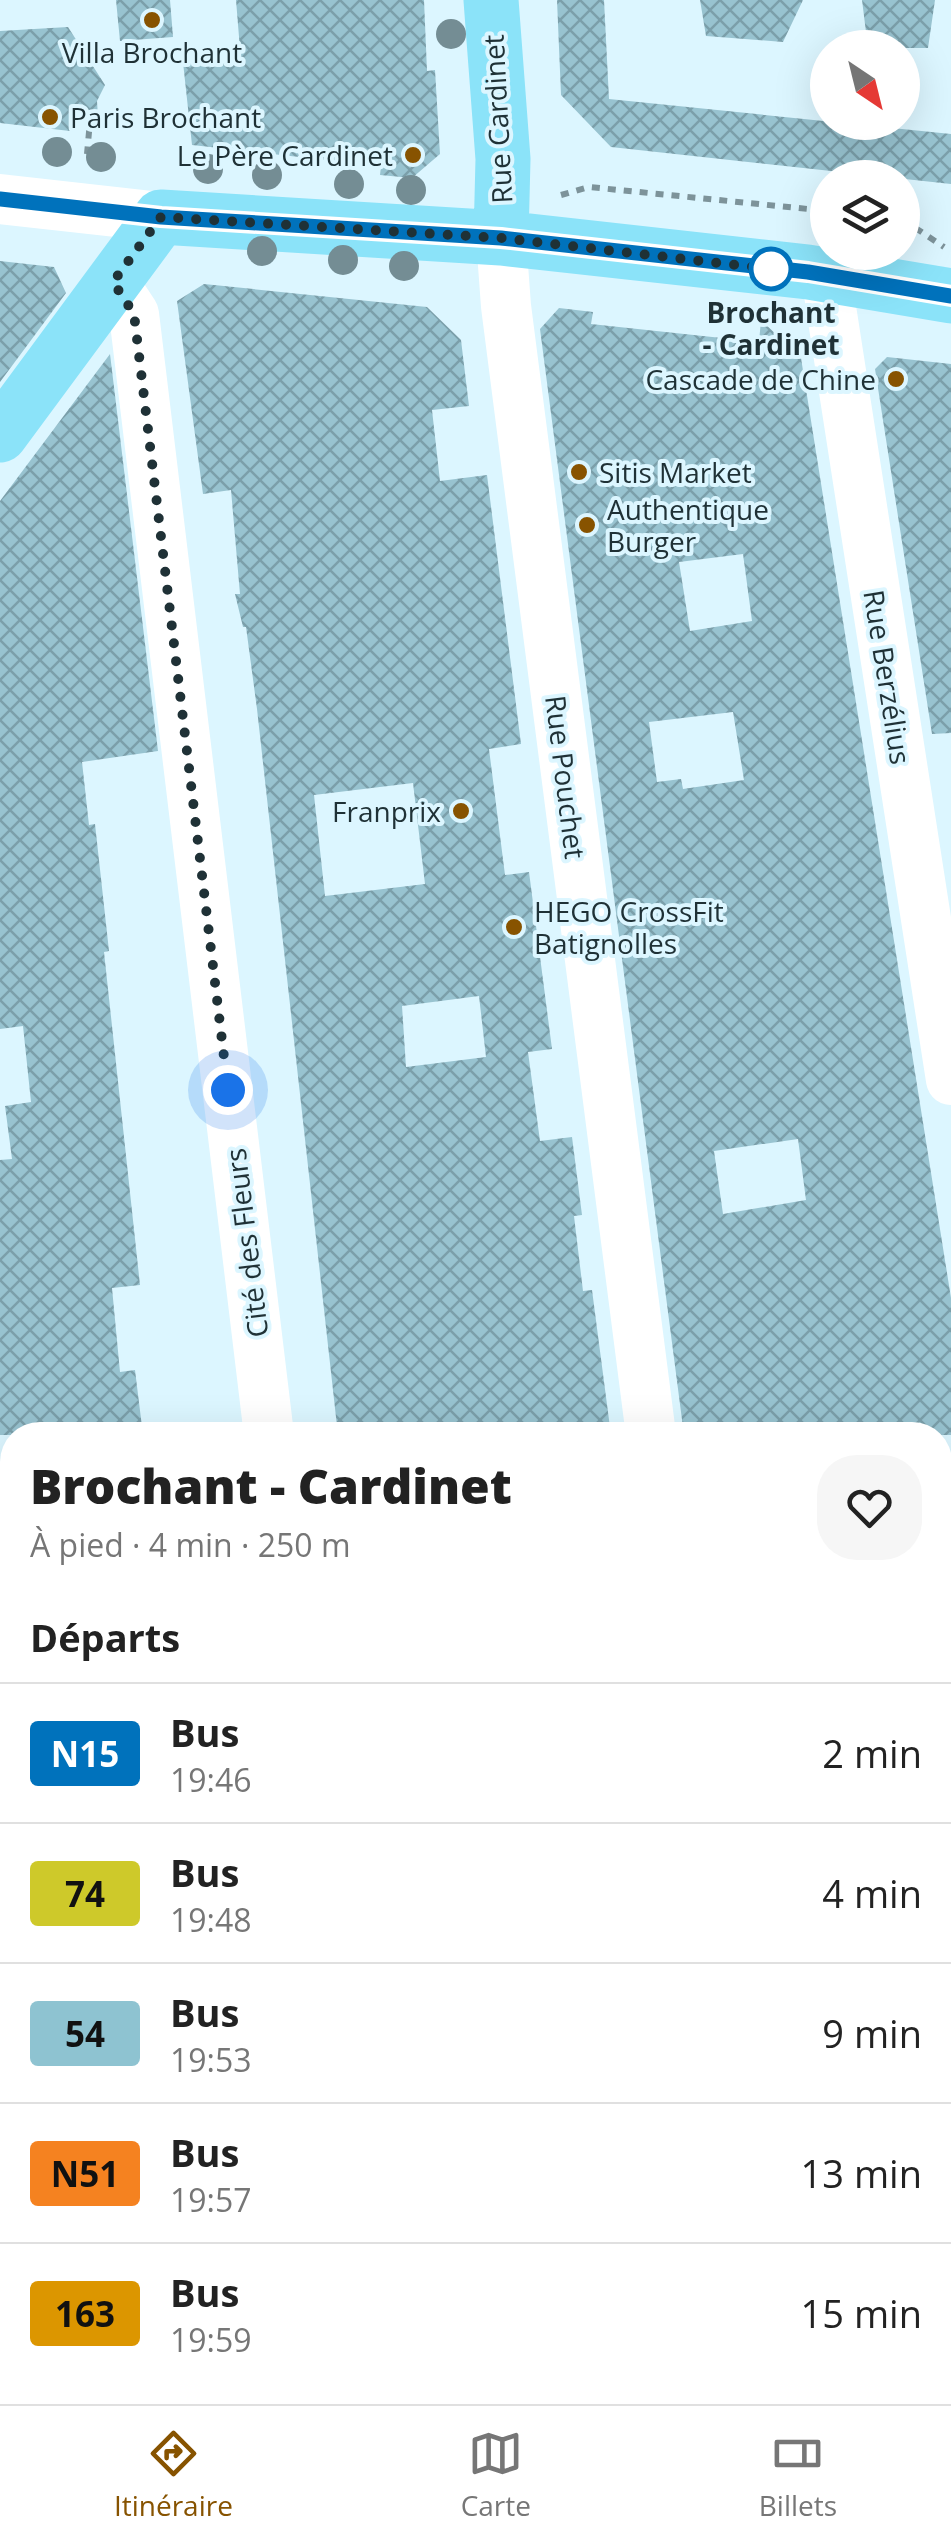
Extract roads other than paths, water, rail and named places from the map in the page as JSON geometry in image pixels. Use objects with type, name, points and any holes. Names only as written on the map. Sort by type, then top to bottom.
[{"type":"main road","name":"Rue Cardinet","points":[[491,0],[504,159],[501,238]]},
{"type":"main road","points":[[0,436],[161,217],[501,238],[826,275],[951,296]]},
{"type":"street","points":[[0,199],[161,217]]},
{"type":"street","name":"Rue Pouchet","points":[[501,238],[506,306],[650,1422]]},
{"type":"street","name":"Rue Berzélius","points":[[826,275],[951,1080]]},
{"type":"street","name":"Cité des Fleurs","points":[[113,282],[134,314],[267,1422]]},
{"type":"place","name":"Villa Brochant","points":[[152,20]]},
{"type":"place","name":"Paris Brochant","points":[[50,117]]},
{"type":"place","name":"Le Père Cardinet","points":[[413,155]]},
{"type":"place","name":"Brochant - Cardinet","points":[[771,269]]},
{"type":"place","name":"Cascade de Chine","points":[[896,379]]},
{"type":"place","name":"Sitis Market","points":[[579,472]]},
{"type":"place","name":"Authentique Burger","points":[[587,525]]},
{"type":"place","name":"Franprix","points":[[461,811]]},
{"type":"place","name":"HEGO CrossFit Batignolles","points":[[514,927]]}]
